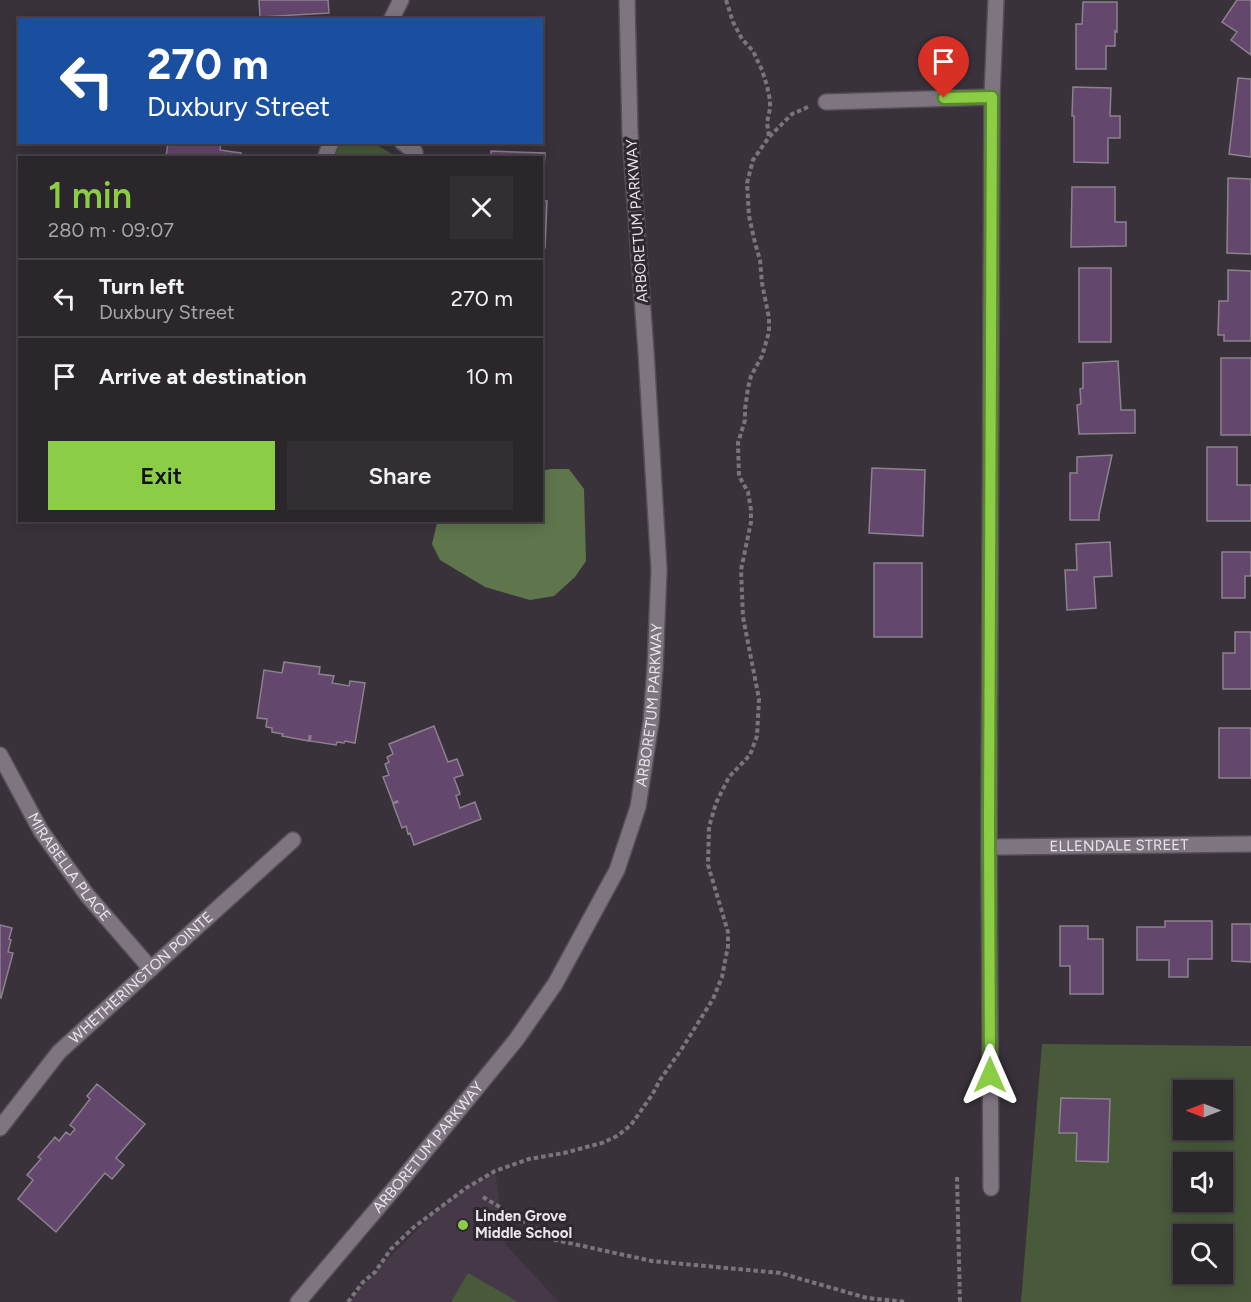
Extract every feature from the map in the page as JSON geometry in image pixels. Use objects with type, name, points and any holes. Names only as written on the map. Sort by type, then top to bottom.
[{"type":"street","points":[[392,18],[401,0]]},
{"type":"street","name":"ARBORETUM PARKWAY","points":[[298,1302],[516,1040],[555,984],[617,870],[638,807],[651,722],[659,570],[630,133],[627,0]]},
{"type":"street","points":[[991,1188],[989,847],[992,97],[996,0]]},
{"type":"street","points":[[826,102],[992,97]]},
{"type":"street","points":[[405,144],[416,152],[416,156]]},
{"type":"street","name":"MIRABELLA PLACE","points":[[0,755],[41,831],[87,895],[151,969]]},
{"type":"street","name":"WHETHERINGTON POINTE","points":[[0,1128],[59,1052],[293,840]]},
{"type":"street","name":"ELLENDALE STREET","points":[[989,847],[1251,844]]},
{"type":"path","points":[[726,0],[733,22],[742,39],[753,51],[765,78],[770,100],[767,122],[770,137]]},
{"type":"path","points":[[348,1302],[391,1250],[414,1227],[466,1188],[495,1171],[529,1159],[602,1143],[617,1136],[631,1125],[713,999],[722,977],[728,946],[728,932],[708,865],[708,827],[716,803],[729,777],[750,755],[757,736],[759,699],[743,617],[741,570],[752,510],[748,492],[739,476],[738,443],[745,420],[748,388],[762,356],[769,332],[769,318],[760,260],[749,216],[747,183],[753,160],[770,137],[792,114],[826,102]]},
{"type":"path","points":[[957,1177],[960,1302]]},
{"type":"path","points":[[483,1197],[555,1240],[652,1261],[780,1274],[867,1298],[906,1302]]},
{"type":"shaded area","points":[[337,144],[368,144],[375,145],[394,156],[332,156]]},
{"type":"shaded area","points":[[569,469],[584,489],[586,561],[575,577],[554,596],[530,600],[485,587],[440,560],[432,544],[439,522],[543,522],[543,471]]},
{"type":"shaded area","points":[[1042,1044],[1251,1046],[1251,1302],[1021,1302]]},
{"type":"shaded area","name":"Linden Grove Middle School","points":[[495,1171],[506,1245],[559,1302],[349,1302],[375,1272],[442,1205]]},
{"type":"shaded area","points":[[468,1273],[518,1302],[451,1302]]},
{"type":"building","points":[[259,0],[328,0],[329,13],[260,17]]},
{"type":"building","points":[[1237,0],[1251,0],[1251,55],[1231,40],[1237,32],[1222,22]]},
{"type":"building","points":[[1083,2],[1117,2],[1115,46],[1106,46],[1106,69],[1076,69],[1076,24],[1082,24]]},
{"type":"building","points":[[1238,78],[1251,79],[1251,157],[1229,154]]},
{"type":"building","points":[[1073,87],[1111,88],[1110,116],[1120,116],[1120,138],[1108,138],[1108,163],[1074,162]]},
{"type":"building","points":[[168,144],[221,144],[220,150],[241,153],[241,156],[166,156]]},
{"type":"building","points":[[491,151],[545,153],[543,185],[543,156],[491,156]]},
{"type":"building","points":[[1228,178],[1251,179],[1251,254],[1227,253]]},
{"type":"building","points":[[1072,187],[1115,187],[1115,222],[1126,222],[1126,246],[1071,247]]},
{"type":"building","points":[[543,201],[547,201],[545,248],[543,248]]},
{"type":"building","points":[[1079,268],[1111,268],[1111,342],[1079,342]]},
{"type":"building","points":[[1228,270],[1251,271],[1251,341],[1224,341],[1224,335],[1218,335],[1219,301],[1228,301]]},
{"type":"building","points":[[1221,358],[1251,358],[1251,435],[1221,435]]},
{"type":"building","points":[[1118,361],[1121,410],[1135,410],[1135,433],[1079,434],[1077,405],[1081,404],[1083,363]]},
{"type":"building","points":[[1207,447],[1237,447],[1237,485],[1251,485],[1251,521],[1207,521]]},
{"type":"building","points":[[1112,455],[1099,520],[1070,520],[1070,473],[1077,473],[1077,457]]},
{"type":"building","points":[[872,468],[925,470],[923,536],[869,533]]},
{"type":"building","points":[[1110,542],[1112,576],[1094,577],[1096,608],[1067,610],[1065,570],[1077,570],[1076,544]]},
{"type":"building","points":[[1222,552],[1251,552],[1251,576],[1245,576],[1245,598],[1222,598]]},
{"type":"building","points":[[874,563],[922,563],[922,637],[874,637]]},
{"type":"building","points":[[1235,632],[1251,632],[1251,689],[1223,689],[1223,653],[1235,653]]},
{"type":"building","points":[[284,662],[320,667],[319,674],[334,676],[332,683],[349,686],[350,681],[365,683],[355,743],[345,741],[344,743],[337,742],[336,745],[310,741],[311,736],[309,736],[309,741],[282,736],[283,734],[272,732],[272,728],[266,727],[267,719],[257,718],[264,670],[282,673]]},
{"type":"building","points":[[434,726],[448,762],[457,759],[463,775],[454,778],[460,794],[456,796],[460,808],[475,802],[481,819],[414,845],[406,826],[402,828],[393,804],[398,802],[393,803],[383,777],[389,775],[385,764],[389,762],[387,757],[393,754],[389,744]]},
{"type":"building","points":[[1219,728],[1251,728],[1251,778],[1219,778]]},
{"type":"building","points":[[1165,921],[1212,921],[1212,959],[1188,959],[1188,977],[1169,977],[1169,960],[1137,960],[1137,927],[1165,927]]},
{"type":"building","points":[[1232,924],[1251,924],[1251,962],[1232,961]]},
{"type":"building","points":[[0,925],[12,928],[8,952],[13,953],[1,998],[0,997]]},
{"type":"building","points":[[1060,926],[1088,926],[1088,939],[1103,939],[1103,994],[1070,994],[1070,966],[1060,966]]},
{"type":"building","points":[[97,1084],[145,1124],[116,1158],[124,1165],[112,1179],[105,1173],[56,1232],[18,1199],[33,1180],[27,1175],[41,1159],[38,1157],[55,1137],[59,1141],[66,1132],[70,1135],[75,1129],[70,1125],[90,1099],[87,1096]]},
{"type":"building","points":[[1061,1098],[1110,1099],[1108,1162],[1076,1161],[1077,1133],[1059,1133]]},
{"type":"place","name":"Linden Grove Middle School","points":[[463,1225]]},
{"type":"route","points":[[944,98],[992,97],[990,1075]]}]
